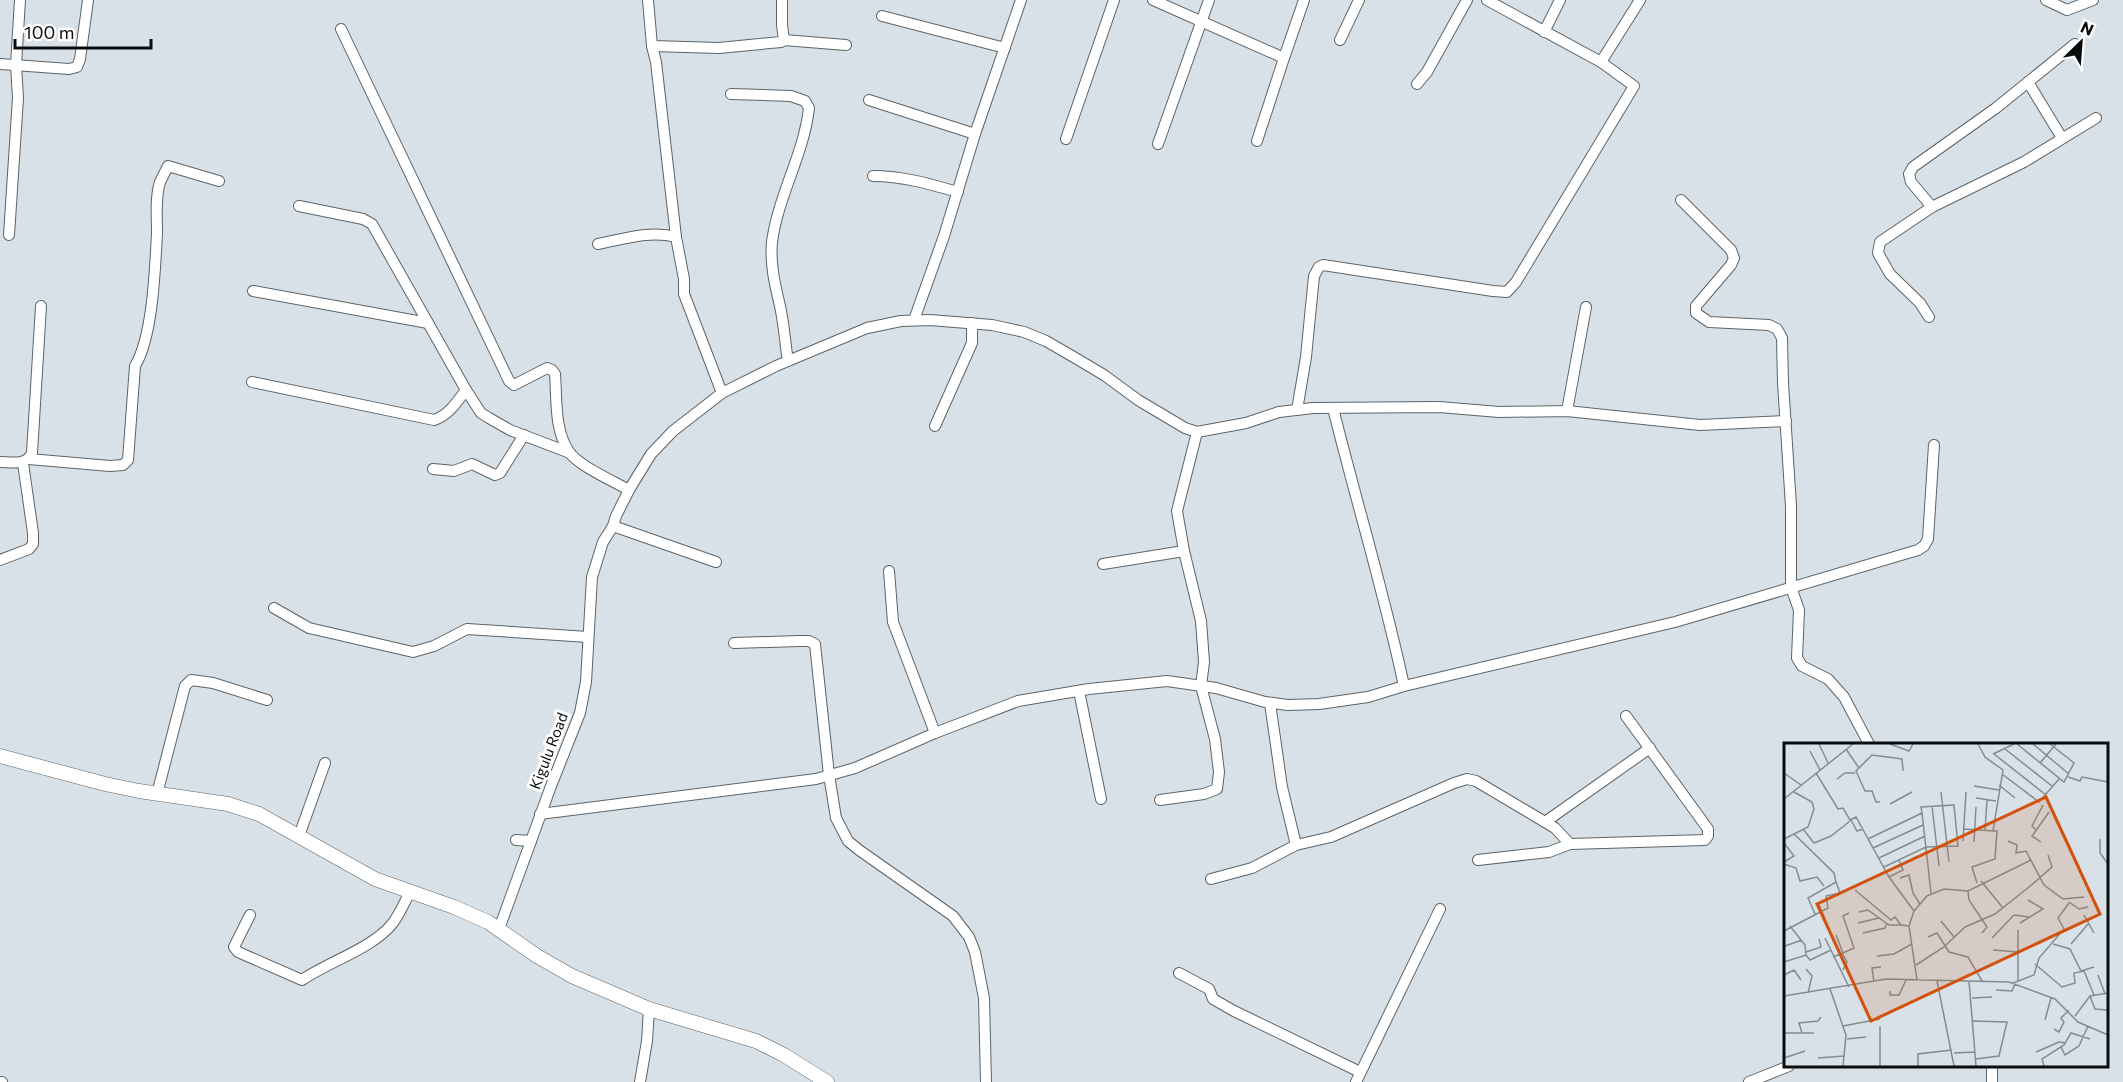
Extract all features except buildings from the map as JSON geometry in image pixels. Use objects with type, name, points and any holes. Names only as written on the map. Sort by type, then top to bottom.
[{"type":"street","points":[[9,235],[18,98],[16,64],[20,0]]},
{"type":"street","points":[[0,64],[69,69],[77,67],[88,0]]},
{"type":"street","points":[[648,0],[676,237],[684,279],[684,294],[722,393]]},
{"type":"street","points":[[782,0],[784,40]]},
{"type":"street","points":[[914,321],[1021,0]]},
{"type":"street","points":[[1066,139],[1114,0]]},
{"type":"street","points":[[1153,0],[1284,58]]},
{"type":"street","points":[[1158,144],[1209,0]]},
{"type":"street","points":[[1257,141],[1304,0]]},
{"type":"street","points":[[1340,40],[1359,0]]},
{"type":"street","points":[[1417,84],[1427,72],[1467,0]]},
{"type":"street","points":[[1297,410],[1306,357],[1314,276],[1318,267],[1323,265],[1507,292],[1516,282],[1634,86],[1601,62],[1487,0]]},
{"type":"street","points":[[1544,32],[1560,0]]},
{"type":"street","points":[[1601,62],[1640,0]]},
{"type":"street","points":[[2046,0],[2067,10],[2093,0]]},
{"type":"street","points":[[882,16],[1005,48]]},
{"type":"street","points":[[341,29],[509,381],[514,385],[520,384],[548,368],[555,374],[555,405],[559,425],[570,453]]},
{"type":"street","points":[[652,46],[719,48],[784,40],[846,45]]},
{"type":"street","points":[[1932,207],[1911,182],[1909,174],[1913,167],[1996,108],[2075,44]]},
{"type":"street","points":[[2028,82],[2062,138]]},
{"type":"street","points":[[731,94],[791,96],[805,101],[809,108],[798,156],[775,225],[771,256],[788,361]]},
{"type":"street","points":[[869,100],[975,134]]},
{"type":"street","points":[[1929,317],[1920,303],[1890,274],[1878,253],[1880,242],[1932,207],[2024,162],[2096,118]]},
{"type":"street","points":[[0,462],[26,461],[110,466],[123,465],[128,460],[135,366],[146,339],[151,303],[160,182],[168,166],[219,181]]},
{"type":"street","points":[[873,177],[891,176],[958,192]]},
{"type":"street","points":[[1681,200],[1731,250],[1734,258],[1731,265],[1696,306],[1696,313],[1709,322],[1769,326],[1778,329],[1782,338],[1791,506],[1791,587],[1799,610],[1797,658],[1802,666],[1828,678],[1844,697],[1868,743]]},
{"type":"street","points":[[299,206],[363,219],[372,224],[481,413],[510,430],[570,453],[584,464],[629,490]]},
{"type":"street","points":[[598,244],[661,233],[676,237]]},
{"type":"street","points":[[252,291],[428,323]]},
{"type":"street","points":[[0,560],[29,549],[33,544],[26,461],[34,433],[35,380],[41,306]]},
{"type":"street","points":[[1567,411],[1586,307]]},
{"type":"street","name":"Kigulu Road","points":[[499,929],[584,698],[592,577],[603,542],[629,490],[651,454],[673,431],[722,393],[788,361],[867,328],[930,320],[972,323],[1013,330],[1046,341],[1104,375],[1167,418],[1197,432]]},
{"type":"street","points":[[935,426],[972,343],[972,323]]},
{"type":"street","points":[[252,382],[434,420],[452,409],[466,390]]},
{"type":"street","points":[[1160,800],[1204,794],[1217,789],[1219,772],[1215,739],[1201,686],[1204,662],[1201,621],[1184,551],[1177,510],[1197,432],[1246,423],[1279,412],[1333,408],[1439,407],[1500,412],[1567,411],[1700,425],[1786,421]]},
{"type":"street","points":[[1333,408],[1404,686]]},
{"type":"street","points":[[433,469],[454,471],[472,464],[495,475],[500,473],[524,435]]},
{"type":"street","points":[[540,814],[800,782],[855,768],[935,733],[1018,701],[1167,681],[1201,686],[1270,703],[1319,704],[1368,697],[1404,686],[1675,622],[1895,558],[1924,546],[1928,538],[1934,446]]},
{"type":"street","points":[[613,526],[716,562]]},
{"type":"street","points":[[1103,564],[1184,551]]},
{"type":"street","points":[[889,571],[893,622],[935,733]]},
{"type":"street","points":[[274,608],[309,628],[413,652],[434,646],[467,629],[588,637]]},
{"type":"street","points":[[734,643],[809,641],[814,644],[836,818],[848,841],[953,916],[969,937],[975,952],[984,998],[986,1082]]},
{"type":"street","points":[[157,794],[184,686],[191,680],[213,683],[267,700]]},
{"type":"street","points":[[1079,691],[1101,799]]},
{"type":"street","points":[[1270,703],[1282,787],[1296,845]]},
{"type":"street","points":[[1478,860],[1549,852],[1570,844],[1705,840],[1708,836],[1708,829],[1626,716]]},
{"type":"street","points":[[1545,822],[1650,748]]},
{"type":"street","points":[[0,756],[75,777],[157,794],[212,801],[243,808],[275,822],[359,872],[472,914],[572,976],[649,1008],[756,1041],[810,1077],[827,1082]]},
{"type":"street","points":[[299,836],[325,763]]},
{"type":"street","points":[[1211,879],[1252,868],[1296,845],[1331,837],[1467,779],[1476,781],[1555,828],[1570,844]]},
{"type":"street","points":[[516,840],[531,841]]},
{"type":"street","points":[[250,915],[234,947],[238,952],[302,980],[379,937],[396,919],[410,892]]},
{"type":"street","points":[[1179,973],[1209,989],[1214,999],[1234,1011],[1358,1077],[1440,909]]},
{"type":"street","points":[[640,1082],[647,1041],[649,1008]]},
{"type":"street","points":[[1749,1082],[1784,1067]]}]
